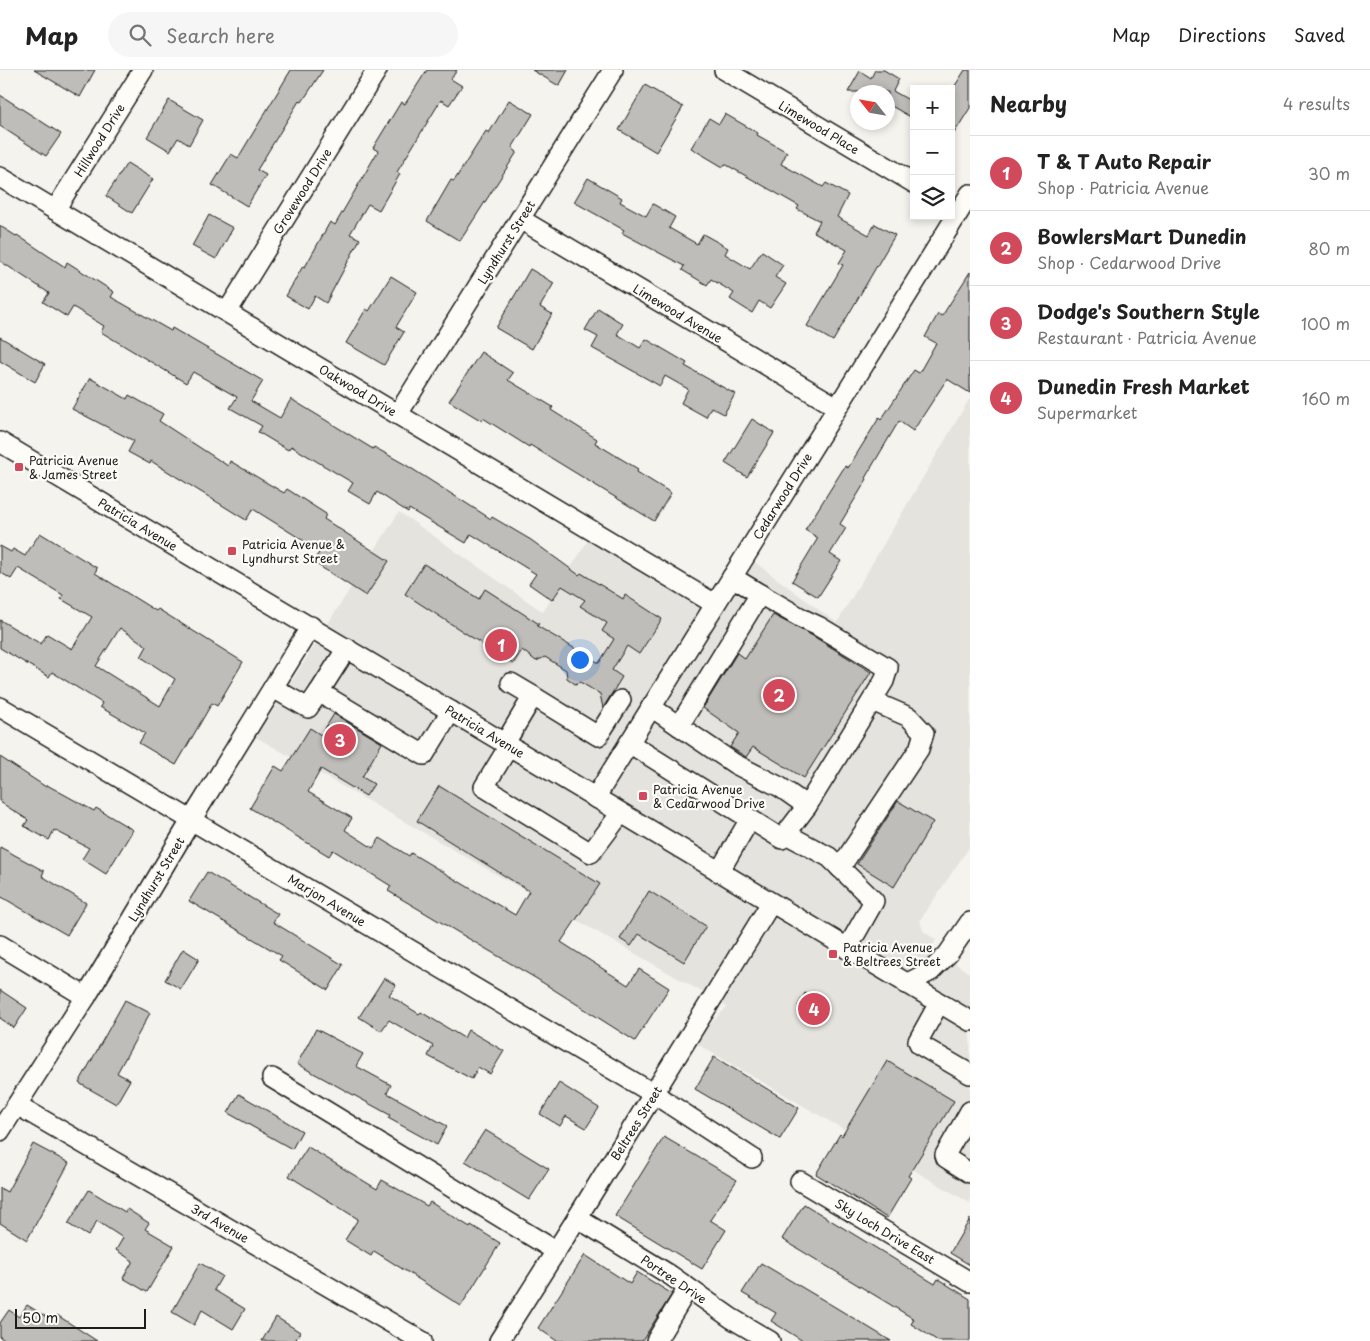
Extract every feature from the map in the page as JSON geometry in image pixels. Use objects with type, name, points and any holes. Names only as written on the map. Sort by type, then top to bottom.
[{"type":"street","name":"Hillwood Drive","points":[[55,210],[142,70]]},
{"type":"street","name":"Grovewood Drive","points":[[227,312],[378,70]]},
{"type":"street","name":"Lyndhurst Street","points":[[398,414],[613,70]]},
{"type":"street","name":"Limewood Place","points":[[724,70],[910,181]]},
{"type":"street","name":"Oakwood Drive","points":[[0,177],[715,604]]},
{"type":"street","name":"Cedarwood Drive","points":[[955,208],[970,194]]},
{"type":"street","name":"Limewood Avenue","points":[[520,219],[837,407]]},
{"type":"street","name":"Cedarwood Drive","points":[[596,798],[837,407],[948,220]]},
{"type":"street","name":"Patricia Avenue","points":[[0,442],[970,1021]]},
{"type":"street","points":[[629,743],[782,839],[807,806],[884,681],[888,668],[732,577]]},
{"type":"street","points":[[679,726],[760,594]]},
{"type":"street","name":"Lyndhurst Street","points":[[0,1131],[86,997],[192,819],[311,626]]},
{"type":"street","points":[[273,688],[308,708],[347,648]]},
{"type":"street","points":[[512,683],[598,736],[621,700]]},
{"type":"street","points":[[319,692],[424,755],[452,711]]},
{"type":"street","points":[[533,696],[484,787],[591,853],[621,813]]},
{"type":"street","points":[[840,868],[918,749],[924,733],[910,717],[872,701]]},
{"type":"street","name":"Marjon Avenue","points":[[0,707],[654,1094],[752,1158]]},
{"type":"street","points":[[651,708],[735,764],[780,788],[807,806]]},
{"type":"street","points":[[719,872],[750,819]]},
{"type":"street","points":[[786,834],[828,857],[874,901],[848,949]]},
{"type":"street","name":"Beltrees Street","points":[[498,1341],[577,1218],[771,903]]},
{"type":"street","points":[[906,984],[931,971],[948,954],[970,922]]},
{"type":"street","points":[[0,945],[86,997]]},
{"type":"street","points":[[939,1003],[918,1041],[970,1074]]},
{"type":"street","points":[[272,1078],[556,1251]]},
{"type":"street","name":"3rd Avenue","points":[[17,1105],[422,1341]]},
{"type":"street","points":[[970,1111],[945,1155],[946,1158],[970,1173]]},
{"type":"street","name":"Sky Loch Drive East","points":[[800,1180],[970,1282]]},
{"type":"street","name":"Portree Drive","points":[[577,1218],[670,1275],[731,1318],[770,1341]]},
{"type":"street","points":[[656,1341],[688,1288]]},
{"type":"shaded area","points":[[970,398],[970,846],[920,920],[923,931],[936,940],[929,951],[933,955],[925,963],[906,973],[609,796],[753,561],[837,623]]},
{"type":"shaded area","points":[[399,512],[543,612],[589,539],[702,606],[592,785],[327,625]]},
{"type":"shaded area","points":[[318,640],[757,906],[704,993],[256,737]]},
{"type":"shaded area","points":[[775,916],[900,990],[903,996],[907,995],[970,1032],[970,1203],[697,1044],[709,1025],[727,1007],[721,1003]]},
{"type":"shaded area","points":[[954,962],[970,974],[970,1011],[926,985],[939,978]]},
{"type":"building","points":[[34,70],[95,70],[80,97]]},
{"type":"building","points":[[291,70],[323,70],[302,102],[299,101],[257,170],[266,175],[247,206],[212,185],[231,154],[238,158]]},
{"type":"building","points":[[427,70],[457,70],[451,79],[462,86],[449,105],[441,100],[397,172],[400,174],[379,210],[368,204],[350,234],[360,239],[326,303],[315,296],[308,309],[286,296],[303,266],[305,267],[330,222],[335,225],[378,151],[373,148],[401,102],[405,104]]},
{"type":"building","points":[[532,70],[568,70],[559,86]]},
{"type":"building","points":[[875,70],[884,70],[899,79],[895,87],[895,85],[852,85],[860,71],[871,78]]},
{"type":"building","points":[[965,70],[970,70],[970,108],[955,132],[955,130],[955,86]]},
{"type":"building","points":[[645,85],[683,107],[656,152],[619,130]]},
{"type":"building","points":[[895,92],[910,101],[910,117],[895,108]]},
{"type":"building","points":[[0,95],[61,134],[46,156],[0,126]]},
{"type":"building","points":[[169,100],[203,120],[189,145],[178,138],[170,151],[147,137]]},
{"type":"building","points":[[509,100],[533,114],[512,148],[517,152],[460,241],[427,221],[451,180],[454,181],[486,131],[489,133]]},
{"type":"building","points":[[725,114],[787,152],[781,164],[823,187],[826,183],[848,195],[837,217],[869,235],[875,224],[895,235],[833,341],[807,326],[843,265],[839,263],[847,250],[814,232],[820,221],[797,209],[799,206],[725,164],[723,167],[691,148],[709,118],[719,124]]},
{"type":"building","points":[[127,163],[153,179],[132,213],[106,196]]},
{"type":"building","points":[[588,178],[622,198],[620,202],[646,216],[653,204],[675,217],[669,228],[697,244],[703,234],[728,248],[725,254],[750,269],[762,251],[783,265],[775,277],[786,284],[770,308],[759,301],[752,313],[730,299],[734,293],[711,279],[707,285],[682,270],[684,266],[622,233],[624,230],[574,202]]},
{"type":"building","points":[[209,215],[233,228],[216,259],[192,246]]},
{"type":"building","points":[[0,226],[65,267],[67,262],[114,292],[111,297],[171,331],[172,328],[263,381],[251,401],[280,418],[291,399],[373,449],[374,447],[406,465],[491,519],[492,517],[531,540],[579,575],[581,573],[623,599],[625,595],[662,619],[639,654],[627,646],[612,670],[622,677],[603,708],[600,694],[580,682],[575,684],[567,678],[566,670],[545,657],[536,661],[522,650],[513,664],[405,594],[424,564],[479,599],[485,589],[539,624],[537,626],[599,663],[614,639],[602,631],[607,623],[580,606],[585,600],[562,586],[552,600],[529,584],[536,574],[471,534],[466,543],[409,509],[408,512],[377,492],[370,504],[348,491],[353,483],[291,446],[288,450],[258,432],[262,426],[230,408],[237,397],[193,372],[186,383],[101,332],[104,326],[73,307],[67,317],[43,302],[49,293],[0,261]]},
{"type":"building","points":[[530,269],[554,283],[540,307],[552,314],[532,349],[496,328]]},
{"type":"building","points":[[970,272],[970,393],[947,379],[913,431],[899,421],[840,524],[846,528],[830,554],[841,561],[818,597],[792,581],[818,538],[805,530],[845,466],[848,468],[879,418],[881,420],[914,370],[919,373],[936,343],[925,337],[938,314],[942,316]]},
{"type":"building","points":[[391,276],[417,292],[396,327],[404,332],[384,365],[346,343],[366,309],[369,311]]},
{"type":"building","points":[[598,308],[623,324],[617,334],[640,348],[646,339],[687,363],[685,366],[735,394],[724,414],[711,407],[706,417],[681,403],[688,389],[665,376],[660,386],[592,348],[598,337],[585,330]]},
{"type":"building","points":[[0,337],[45,364],[35,382],[0,361]]},
{"type":"building","points":[[481,352],[513,373],[508,380],[553,407],[551,410],[597,439],[595,443],[638,469],[637,472],[671,493],[654,521],[530,445],[529,447],[483,418],[482,421],[449,401]]},
{"type":"building","points":[[90,378],[127,399],[129,395],[163,414],[159,421],[228,466],[230,461],[284,493],[287,489],[326,514],[324,519],[389,561],[366,596],[313,562],[320,551],[253,509],[246,520],[151,461],[150,464],[128,452],[134,441],[72,409]]},
{"type":"building","points":[[752,419],[774,433],[747,477],[725,463]]},
{"type":"building","points":[[40,533],[97,568],[95,573],[156,611],[158,609],[243,662],[217,706],[212,703],[176,765],[139,743],[145,733],[100,707],[102,703],[52,672],[49,677],[0,648],[0,620],[41,644],[47,634],[72,649],[92,617],[61,599],[63,595],[18,568],[11,579],[0,572],[0,546],[11,552],[13,549],[25,556]],"holes":[[[120,628],[147,646],[141,657],[175,679],[160,706],[96,666]]]},
{"type":"building","points":[[773,615],[813,636],[871,672],[804,778],[753,747],[746,757],[730,747],[739,733],[703,708],[737,653],[745,659]]},
{"type":"building","points":[[334,714],[382,743],[362,777],[374,784],[366,796],[321,769],[308,792],[352,818],[345,830],[373,848],[380,838],[409,856],[411,853],[515,915],[529,891],[417,821],[439,786],[600,884],[561,942],[628,985],[639,969],[669,988],[635,1041],[537,979],[388,891],[391,886],[333,850],[329,856],[250,808],[275,766],[283,771],[310,728],[321,735]]},
{"type":"building","points":[[0,757],[46,787],[47,785],[94,811],[96,808],[133,830],[106,874],[82,859],[89,848],[54,830],[49,840],[24,826],[28,820],[0,802]]},
{"type":"building","points":[[898,801],[933,822],[894,887],[857,864]]},
{"type":"building","points":[[0,847],[44,871],[42,876],[86,903],[67,935],[0,896]]},
{"type":"building","points":[[207,872],[278,914],[273,922],[343,965],[328,990],[279,960],[282,956],[189,901]]},
{"type":"building","points":[[649,891],[706,926],[684,962],[639,934],[631,946],[620,939]]},
{"type":"building","points":[[183,949],[199,959],[181,989],[165,980]]},
{"type":"building","points":[[384,978],[396,985],[389,995],[419,1014],[421,1012],[464,1038],[468,1030],[504,1051],[490,1074],[478,1067],[472,1079],[428,1056],[433,1046],[389,1020],[381,1031],[359,1017]]},
{"type":"building","points":[[0,990],[27,1008],[14,1028],[0,1018]]},
{"type":"building","points":[[805,993],[828,1005],[820,1019],[798,1006]]},
{"type":"building","points":[[125,1000],[150,1013],[117,1073],[130,1080],[116,1104],[79,1083]]},
{"type":"building","points":[[316,1029],[363,1054],[356,1066],[391,1085],[387,1093],[447,1126],[437,1145],[388,1118],[390,1115],[297,1064]]},
{"type":"building","points":[[714,1057],[799,1108],[780,1139],[695,1089]]},
{"type":"building","points":[[887,1061],[954,1101],[908,1176],[911,1178],[887,1218],[816,1174],[840,1134],[842,1136]]},
{"type":"building","points":[[559,1083],[599,1108],[586,1128],[566,1116],[560,1126],[540,1114]]},
{"type":"building","points":[[239,1094],[302,1131],[292,1149],[228,1113]]},
{"type":"building","points":[[485,1130],[549,1169],[529,1200],[465,1161]]},
{"type":"building","points":[[664,1137],[737,1180],[710,1220],[726,1230],[702,1269],[615,1216]]},
{"type":"building","points":[[33,1144],[69,1163],[27,1240],[0,1223],[0,1188],[7,1192]]},
{"type":"building","points":[[308,1147],[377,1189],[382,1180],[427,1206],[430,1202],[500,1243],[461,1306],[374,1251],[371,1256],[345,1240],[358,1219],[289,1176]]},
{"type":"building","points":[[89,1190],[125,1212],[127,1209],[149,1223],[145,1229],[174,1246],[147,1292],[123,1278],[133,1261],[116,1250],[123,1238],[97,1221],[88,1236],[68,1224]]},
{"type":"building","points":[[804,1204],[935,1284],[938,1279],[970,1299],[970,1341],[938,1341],[911,1324],[914,1319],[782,1239]]},
{"type":"building","points":[[970,1219],[970,1265],[950,1253]]},
{"type":"building","points":[[585,1255],[630,1284],[637,1272],[672,1294],[642,1341],[557,1341],[538,1328]]},
{"type":"building","points":[[200,1263],[222,1276],[214,1290],[245,1309],[233,1329],[202,1310],[194,1325],[172,1312]]},
{"type":"building","points":[[761,1263],[891,1341],[803,1341],[771,1321],[776,1313],[742,1293]]},
{"type":"building","points":[[27,1305],[53,1321],[57,1315],[97,1341],[6,1341],[0,1337],[0,1323],[9,1310],[19,1317]]},
{"type":"building","points":[[276,1317],[300,1332],[295,1341],[262,1341]]},
{"type":"place","name":"Patricia Avenue & James Street","points":[[19,467]]},
{"type":"place","name":"Patricia Avenue & Lyndhurst Street","points":[[232,551]]},
{"type":"place","name":"T & T Auto Repair","points":[[501,645]]},
{"type":"place","name":"BowlersMart Dunedin","points":[[779,695]]},
{"type":"place","name":"Dodge's Southern Style","points":[[340,740]]},
{"type":"place","name":"Patricia Avenue & Cedarwood Drive","points":[[643,796]]},
{"type":"place","name":"Patricia Avenue & Beltrees Street","points":[[833,954]]},
{"type":"place","name":"Dunedin Fresh Market","points":[[814,1009]]}]
